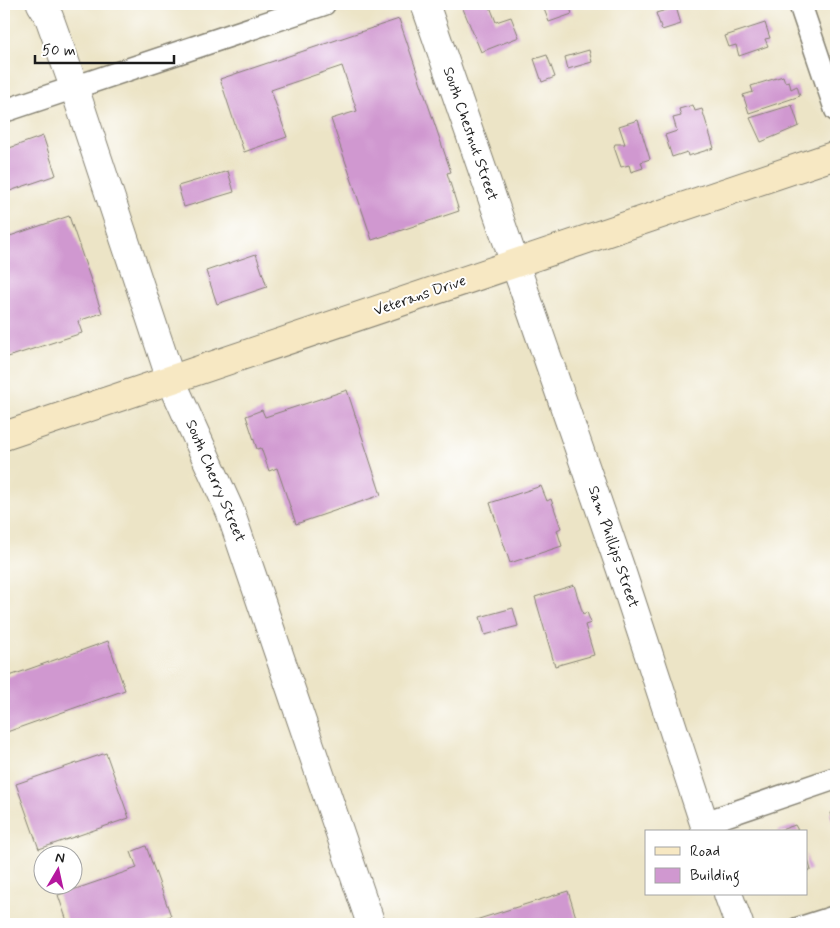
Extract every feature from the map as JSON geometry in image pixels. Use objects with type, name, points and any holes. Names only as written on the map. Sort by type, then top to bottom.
[{"type":"main road","name":"Veterans Drive","points":[[4,436],[836,155]]},
{"type":"street","name":"South Cherry Street","points":[[41,4],[57,38],[74,87],[171,380],[230,510],[371,924]]},
{"type":"street","points":[[4,111],[324,4]]},
{"type":"street","name":"South Chestnut Street","points":[[424,4],[516,264]]},
{"type":"street","points":[[800,4],[836,110]]},
{"type":"street","name":"Sam Phillips Street","points":[[516,264],[620,567],[706,827]]},
{"type":"street","points":[[706,827],[836,778]]},
{"type":"street","points":[[729,896],[739,924]]},
{"type":"lane","points":[[795,924],[836,911]]},
{"type":"building","points":[[461,4],[489,4],[496,22],[511,17],[519,37],[481,52]]},
{"type":"building","points":[[542,4],[569,4],[572,14],[549,22]]},
{"type":"building","points":[[676,7],[681,24],[662,30],[656,13]]},
{"type":"building","points":[[399,19],[451,172],[447,173],[459,211],[372,240],[331,119],[357,111],[342,66],[271,90],[287,137],[244,152],[220,79]]},
{"type":"building","points":[[765,23],[770,38],[765,39],[768,46],[739,56],[736,45],[729,47],[725,36]]},
{"type":"building","points":[[589,50],[592,62],[568,69],[565,57]]},
{"type":"building","points":[[547,55],[555,77],[542,82],[534,59]]},
{"type":"building","points":[[783,76],[785,82],[789,81],[791,89],[797,86],[800,96],[749,113],[743,95],[753,92],[751,86]]},
{"type":"building","points":[[693,105],[695,111],[702,109],[714,148],[688,156],[687,152],[672,157],[665,135],[677,131],[673,118],[681,116],[679,109]]},
{"type":"building","points":[[792,105],[799,126],[761,142],[750,118]]},
{"type":"building","points":[[638,120],[650,159],[641,162],[643,168],[631,172],[629,165],[621,167],[614,147],[615,144],[625,144],[619,126]]},
{"type":"building","points":[[43,136],[56,175],[4,193],[4,150]]},
{"type":"building","points":[[228,171],[234,192],[184,207],[178,186]]},
{"type":"building","points":[[69,216],[102,313],[78,321],[82,333],[5,358],[4,238]]},
{"type":"building","points":[[256,254],[267,287],[217,304],[206,271]]},
{"type":"building","points":[[347,390],[381,495],[296,524],[277,468],[269,471],[261,448],[257,449],[246,416],[262,410],[265,417]]},
{"type":"building","points":[[541,486],[547,501],[551,499],[561,528],[557,530],[562,546],[510,563],[490,503]]},
{"type":"building","points":[[574,585],[583,614],[587,612],[591,623],[585,625],[594,655],[555,666],[535,597]]},
{"type":"building","points":[[513,608],[518,626],[485,635],[480,617]]},
{"type":"building","points":[[108,641],[125,690],[4,733],[4,678]]},
{"type":"building","points":[[106,753],[129,818],[48,846],[38,846],[16,784]]},
{"type":"building","points":[[836,811],[836,834],[830,813]]},
{"type":"building","points":[[795,825],[798,830],[781,830]]},
{"type":"building","points":[[146,846],[171,916],[147,924],[68,924],[58,896],[82,896],[82,887],[137,868],[131,852]]},
{"type":"building","points":[[568,891],[578,924],[463,924]]}]
